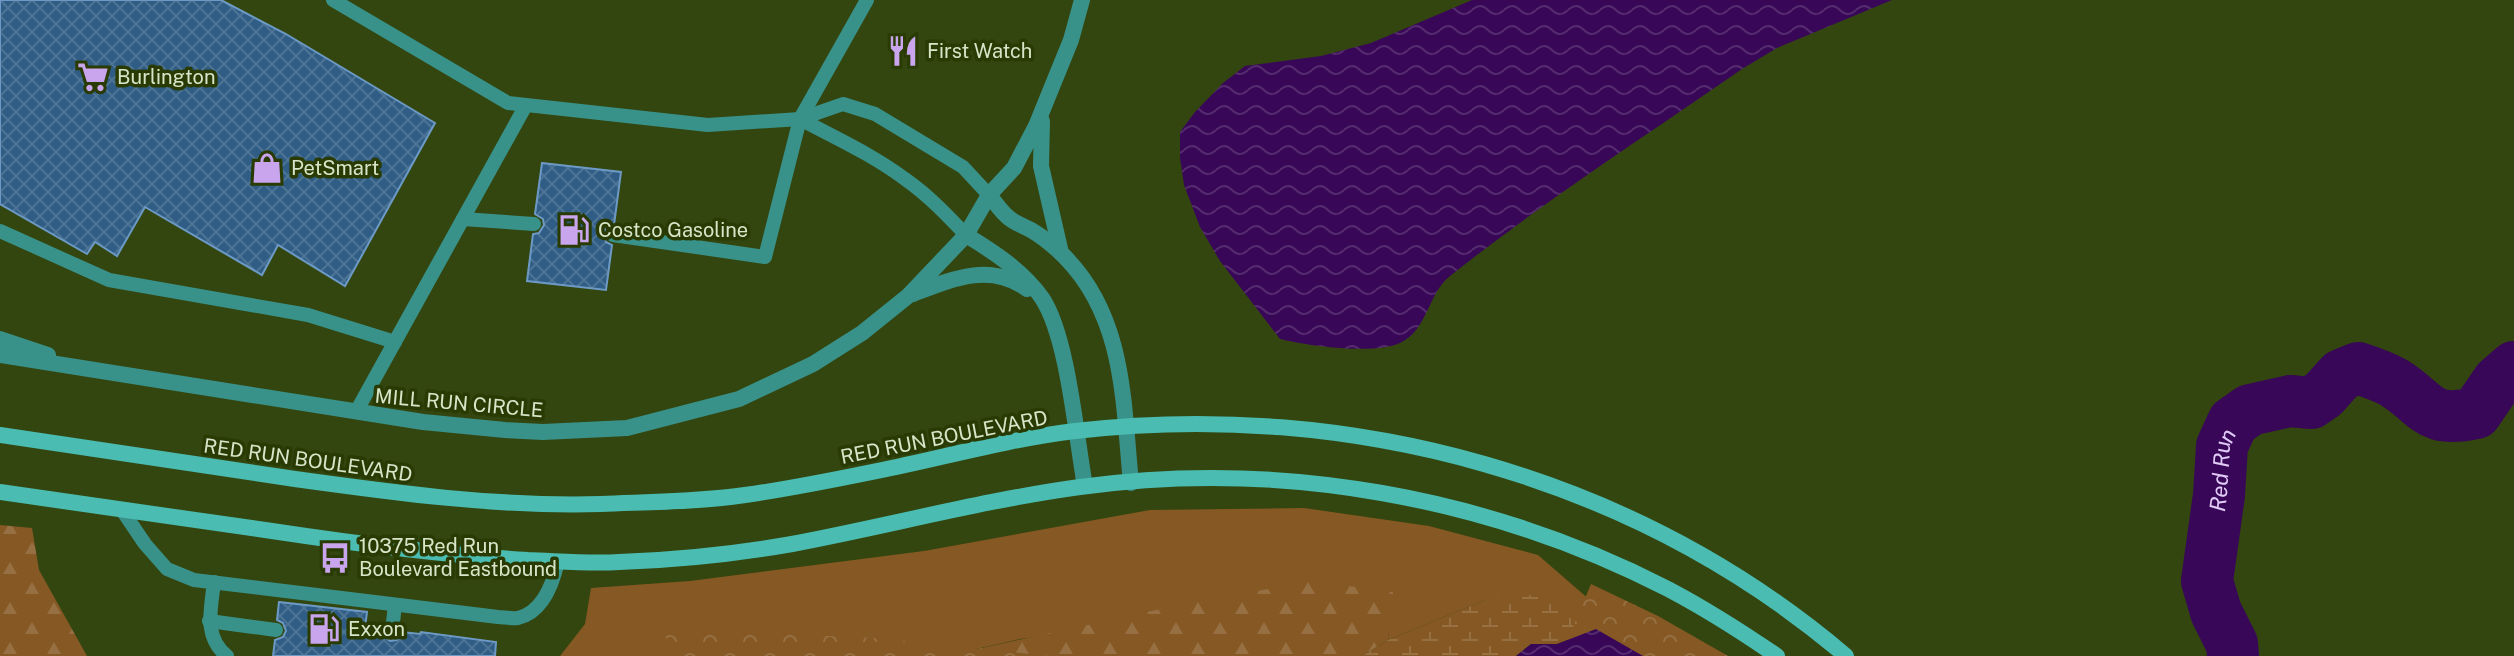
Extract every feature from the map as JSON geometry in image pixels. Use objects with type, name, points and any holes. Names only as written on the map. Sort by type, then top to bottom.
[{"type":"main road","name":"RED RUN BOULEVARD","points":[[0,435],[408,495],[515,504],[598,504],[741,496],[1075,431],[1198,423],[1306,429],[1380,439],[1459,456],[1541,481],[1616,512],[1694,549],[1758,589],[1811,626],[1846,656]]},
{"type":"main road","points":[[0,492],[458,556],[614,563],[708,556],[790,544],[1085,486],[1203,478],[1290,481],[1364,489],[1447,506],[1525,529],[1666,588],[1777,656]]},
{"type":"street","name":"MILL RUN CIRCLE","points":[[0,355],[423,422],[543,432],[639,425],[739,399],[813,364],[862,333],[908,296],[966,235],[989,195],[1014,168],[1043,111],[1071,40],[1082,0]]},
{"type":"street","points":[[1043,111],[1041,166],[1061,253]]},
{"type":"street","points":[[989,195],[1010,219],[1033,231],[1061,253],[1080,272],[1096,296],[1111,329],[1121,376],[1131,483]]},
{"type":"street","points":[[966,235],[1027,279],[1044,300],[1060,343],[1085,486]]},
{"type":"street","points":[[908,296],[958,277],[985,274],[1017,281],[1044,300]]},
{"type":"street","name":"MILL RUN CIRCLE","points":[[0,339],[107,373]]},
{"type":"lane","points":[[333,0],[508,103],[708,125],[800,119],[843,104],[875,114],[963,167],[989,195]]},
{"type":"lane","points":[[613,235],[765,257],[800,119],[867,0]]},
{"type":"lane","points":[[356,412],[526,105]]},
{"type":"lane","points":[[800,119],[905,179],[938,205],[966,235]]},
{"type":"lane","points":[[463,219],[534,224]]},
{"type":"lane","points":[[0,231],[109,280],[308,315],[395,342]]},
{"type":"lane","points":[[122,510],[167,569],[194,580],[395,605],[518,618],[540,605],[550,589],[558,561]]},
{"type":"lane","points":[[214,582],[209,627],[214,641],[227,656]]},
{"type":"lane","points":[[392,631],[395,605]]},
{"type":"lane","points":[[209,621],[276,630]]},
{"type":"green space","points":[[1304,508],[1429,526],[1538,555],[1598,607],[1485,600],[1388,640],[1392,592],[1020,639],[945,656],[560,656],[585,624],[591,588],[690,581],[924,551],[1150,510]]},
{"type":"green space","points":[[0,525],[32,528],[39,570],[87,656],[0,656]]},
{"type":"green space","points":[[1312,581],[1393,592],[1388,640],[1362,656],[945,656],[1170,607]]},
{"type":"green space","points":[[1591,584],[1658,616],[1728,656],[1561,656]]},
{"type":"green space","points":[[1531,595],[1598,607],[1596,629],[1557,644],[1531,644],[1516,656],[1362,656],[1388,640],[1485,600]]},
{"type":"green space","points":[[665,629],[875,638],[1049,656],[667,656]]},
{"type":"water","points":[[1472,0],[1892,0],[1777,48],[1594,170],[1450,276],[1437,292],[1417,329],[1400,343],[1358,349],[1280,339],[1220,261],[1200,227],[1184,185],[1180,132],[1223,83],[1245,66],[1321,56],[1371,43]]},
{"type":"water","points":[[1596,629],[1643,656],[1516,656],[1531,644],[1557,644]]},
{"type":"building","points":[[0,0],[221,0],[286,34],[435,123],[345,286],[278,245],[262,275],[145,207],[117,256],[95,242],[87,254],[0,204]]},
{"type":"building","name":"Costco Gasoline","points":[[542,163],[621,172],[614,225],[606,228],[603,234],[606,242],[612,245],[606,290],[527,281],[533,234],[539,233],[544,225],[543,219],[535,214]]},
{"type":"building","name":"Exxon","points":[[279,602],[367,612],[365,628],[382,630],[383,636],[390,641],[397,640],[402,632],[421,632],[496,642],[495,656],[273,656],[275,640],[283,637],[286,631],[283,623],[277,620]]},
{"type":"waterway","name":"Red Run","points":[[2233,656],[2232,644],[2216,612],[2207,581],[2219,495],[2222,446],[2233,422],[2250,410],[2290,401],[2311,403],[2341,375],[2358,368],[2393,382],[2437,414],[2460,416],[2476,413],[2498,381],[2514,367]]},
{"type":"place","name":"First Watch","points":[[903,51]]},
{"type":"place","name":"Burlington","points":[[93,77]]},
{"type":"place","name":"PetSmart","points":[[267,168]]},
{"type":"place","name":"Costco Gasoline","points":[[574,230]]},
{"type":"place","name":"10375 Red Run Boulevard Eastbound","points":[[335,558]]},
{"type":"place","name":"Exxon","points":[[324,629]]}]
